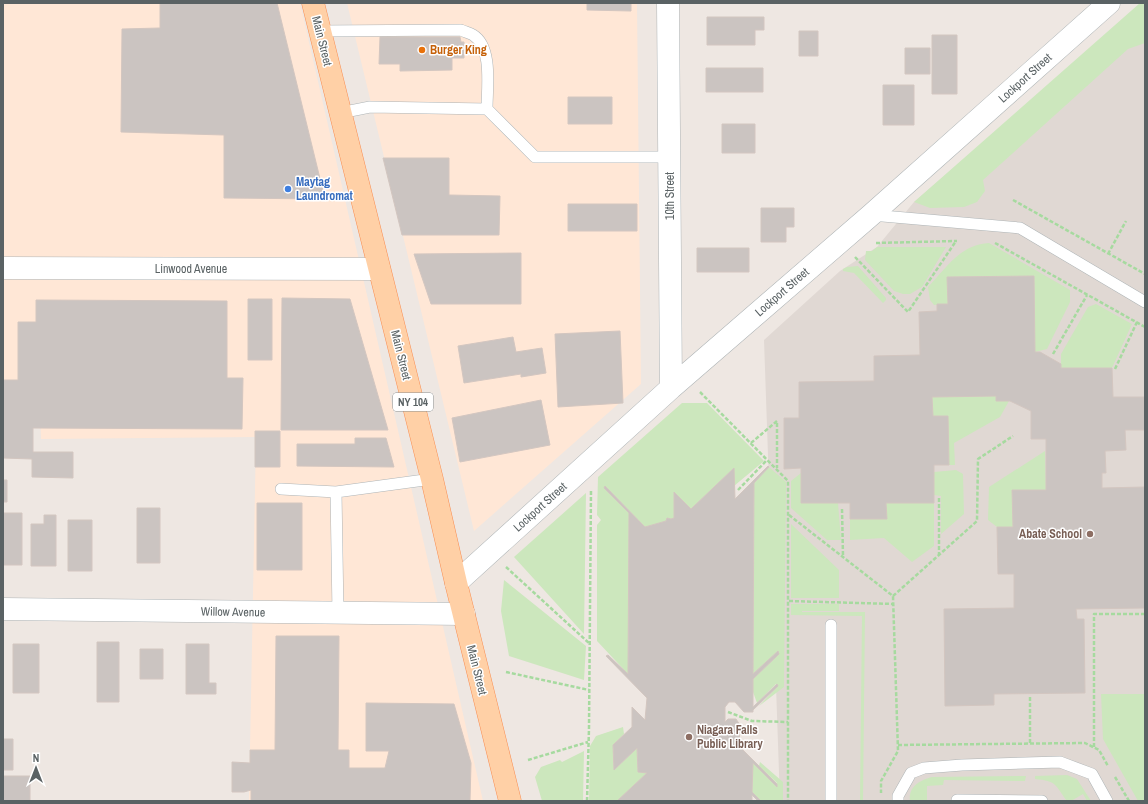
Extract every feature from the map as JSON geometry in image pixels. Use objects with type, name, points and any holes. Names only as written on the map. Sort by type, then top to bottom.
[{"type":"main road","name":"Main Street","points":[[313,3],[432,479],[510,801]]},
{"type":"street","name":"10th Street","points":[[668,3],[671,388]]},
{"type":"street","name":"Lockport Street","points":[[456,583],[671,388],[871,215],[1109,3]]},
{"type":"street","name":"Linwood Avenue","points":[[3,268],[379,269]]},
{"type":"street","name":"Willow Avenue","points":[[3,609],[464,614]]},
{"type":"lane","points":[[320,31],[461,30],[474,35],[482,44],[487,56],[487,109]]},
{"type":"lane","points":[[340,113],[370,107],[487,109],[535,157],[670,156]]},
{"type":"lane","points":[[871,215],[1020,228],[1145,302]]},
{"type":"lane","points":[[281,489],[336,492],[432,479]]},
{"type":"lane","points":[[336,492],[338,613]]},
{"type":"lane","points":[[831,625],[831,801]]},
{"type":"lane","points":[[898,799],[911,773],[924,768],[962,765],[1060,762],[1092,774],[1107,801]]},
{"type":"lane","points":[[957,801],[1042,801]]},
{"type":"path","points":[[1013,200],[1145,274]]},
{"type":"path","points":[[1108,254],[1126,221]]},
{"type":"path","points":[[876,243],[964,240]]},
{"type":"path","points":[[854,255],[908,312],[956,241]]},
{"type":"path","points":[[994,243],[1145,327]]},
{"type":"path","points":[[1053,354],[1088,295]]},
{"type":"path","points":[[1115,369],[1137,322]]},
{"type":"path","points":[[696,387],[788,481],[788,801]]},
{"type":"path","points":[[751,443],[777,421],[777,468]]},
{"type":"path","points":[[893,596],[976,521],[978,459],[1013,436]]},
{"type":"path","points":[[738,490],[767,460]]},
{"type":"path","points":[[587,801],[592,486]]},
{"type":"path","points":[[938,498],[938,556]]},
{"type":"path","points":[[842,509],[843,557]]},
{"type":"path","points":[[789,514],[893,596],[898,751],[881,781],[881,794]]},
{"type":"path","points":[[501,562],[590,644]]},
{"type":"path","points":[[789,601],[894,604]]},
{"type":"path","points":[[1094,747],[1094,614],[1145,614]]},
{"type":"path","points":[[506,672],[589,690]]},
{"type":"path","points":[[1030,697],[1031,751]]},
{"type":"path","points":[[728,712],[752,720],[788,722]]},
{"type":"path","points":[[528,760],[588,742]]},
{"type":"shaded area","points":[[3,3],[300,3],[483,801],[249,801],[256,437],[41,439],[40,410],[3,410]]},
{"type":"shaded area","points":[[347,3],[637,3],[641,384],[474,531]]},
{"type":"shaded area","points":[[1145,3],[1145,801],[780,801],[764,340],[840,271],[877,247],[914,202]]},
{"type":"green space","points":[[1140,3],[1145,3],[1145,43],[1128,49],[983,180],[985,191],[977,202],[964,207],[930,208],[914,202]]},
{"type":"green space","points":[[989,243],[1070,290],[1070,302],[1047,349],[1035,352],[1034,276],[948,277],[948,304],[934,305],[930,300],[928,287],[955,258],[962,252],[979,244]]},
{"type":"green space","points":[[877,247],[946,247],[922,287],[910,294],[903,294],[894,291],[865,260],[866,251],[872,251]]},
{"type":"green space","points":[[858,266],[886,298],[883,303],[854,273],[843,271],[843,269],[847,267]]},
{"type":"green space","points":[[1096,304],[1132,324],[1112,368],[1061,368],[1061,354],[1088,307]]},
{"type":"green space","points":[[996,396],[1009,401],[1000,417],[954,443],[955,465],[949,465],[948,417],[933,416],[932,397]]},
{"type":"green space","points":[[682,403],[707,403],[764,461],[734,486],[734,468],[691,509],[675,493],[674,518],[667,518],[666,521],[645,527],[606,487],[604,488],[629,513],[628,674],[597,641],[597,525],[601,520],[597,515],[598,477]]},
{"type":"green space","points":[[1045,451],[1046,490],[1013,491],[1013,527],[997,527],[988,520],[989,487]]},
{"type":"green space","points":[[769,467],[786,482],[784,687],[759,706],[778,686],[776,684],[757,703],[753,692],[753,679],[779,654],[778,651],[753,674],[754,483]]},
{"type":"green space","points":[[956,470],[963,474],[964,514],[941,534],[941,496],[934,495],[934,472]]},
{"type":"green space","points":[[801,473],[801,503],[838,503],[841,540],[827,540],[791,508],[791,481]]},
{"type":"green space","points":[[586,493],[584,634],[514,557]]},
{"type":"green space","points":[[886,503],[934,503],[934,546],[912,562],[884,538],[850,540],[850,519],[886,519]]},
{"type":"green space","points":[[791,524],[839,570],[839,598],[791,598]]},
{"type":"green space","points":[[504,580],[586,646],[584,680],[509,656],[501,611]]},
{"type":"green space","points":[[791,604],[839,604],[839,611],[802,612],[865,612],[863,801],[860,801],[862,616],[791,615]]},
{"type":"green space","points":[[1101,694],[1145,694],[1145,801],[1138,801],[1103,739]]},
{"type":"green space","points":[[623,727],[624,734],[613,745],[614,770],[637,748],[638,772],[647,773],[617,801],[589,801],[590,746],[596,736]]},
{"type":"green space","points":[[584,751],[583,801],[542,801],[535,777],[541,767],[560,760],[562,762]]},
{"type":"green space","points":[[760,762],[783,782],[783,801],[761,801],[752,792],[753,763],[777,786],[777,783],[759,766]]},
{"type":"green space","points":[[1067,775],[1077,779],[1091,801],[1087,801],[1083,794],[1071,801],[1067,801],[1055,785],[1048,781],[1035,779],[1035,776]]},
{"type":"green space","points":[[1026,776],[1025,781],[944,780],[943,785],[927,786],[927,801],[910,801],[913,788],[919,782],[932,777]]},
{"type":"building","points":[[160,3],[277,3],[325,199],[224,198],[224,135],[121,132],[122,29],[160,28]]},
{"type":"building","points":[[587,3],[631,3],[631,11],[587,10]]},
{"type":"building","points":[[707,17],[764,17],[764,30],[755,30],[755,45],[707,45]]},
{"type":"building","points":[[799,31],[818,31],[818,56],[799,56]]},
{"type":"building","points":[[932,35],[957,35],[957,94],[932,94]]},
{"type":"building","name":"Burger King","points":[[380,37],[460,37],[461,42],[464,42],[464,58],[452,58],[452,70],[400,71],[400,64],[379,64]]},
{"type":"building","points":[[905,48],[930,48],[930,74],[905,74]]},
{"type":"building","points":[[706,68],[763,68],[763,92],[706,92]]},
{"type":"building","points":[[883,85],[914,85],[914,125],[883,125]]},
{"type":"building","points":[[568,97],[612,97],[612,124],[568,124]]},
{"type":"building","points":[[722,124],[755,124],[755,153],[722,153]]},
{"type":"building","points":[[383,158],[449,158],[449,195],[500,196],[499,235],[402,235]]},
{"type":"building","points":[[568,204],[637,204],[637,231],[568,231]]},
{"type":"building","points":[[761,208],[794,208],[794,227],[786,227],[786,242],[761,242]]},
{"type":"building","points":[[697,248],[749,248],[749,272],[697,272]]},
{"type":"building","points":[[521,253],[521,304],[431,304],[414,254]]},
{"type":"building","points":[[1034,276],[1035,352],[1040,352],[1061,364],[1061,368],[1112,368],[1113,397],[1144,397],[1145,430],[1125,430],[1126,450],[1105,451],[1106,473],[1102,473],[1102,488],[1145,487],[1145,608],[1076,609],[1077,619],[1084,619],[1085,693],[994,694],[994,705],[945,706],[944,609],[1014,608],[1014,574],[998,574],[997,527],[1013,527],[1012,490],[1046,490],[1046,439],[1031,439],[1031,411],[1010,401],[996,401],[996,396],[932,397],[933,416],[948,416],[949,465],[934,465],[934,503],[886,503],[887,519],[850,519],[850,503],[801,503],[801,468],[784,469],[784,418],[799,418],[799,382],[874,381],[874,356],[920,355],[919,312],[937,311],[937,304],[948,304],[947,277]]},
{"type":"building","points":[[282,298],[350,299],[388,430],[281,430]]},
{"type":"building","points":[[248,299],[272,299],[272,360],[248,360]]},
{"type":"building","points":[[36,300],[227,301],[227,378],[243,378],[242,429],[33,428],[33,452],[73,452],[73,478],[32,477],[32,459],[3,458],[3,380],[18,380],[18,322],[36,322]]},
{"type":"building","points":[[620,331],[623,403],[558,407],[555,334]]},
{"type":"building","points":[[513,337],[516,352],[542,348],[546,373],[521,377],[521,374],[464,383],[458,346]]},
{"type":"building","points":[[541,400],[550,445],[460,462],[452,418]]},
{"type":"building","points":[[255,431],[280,431],[280,467],[255,467]]},
{"type":"building","points":[[355,438],[386,438],[394,467],[297,466],[297,444],[355,444]]},
{"type":"building","points":[[768,466],[769,467],[754,483],[753,674],[778,651],[779,654],[753,679],[753,707],[777,684],[778,686],[753,710],[753,712],[744,712],[735,702],[729,702],[725,707],[725,722],[728,719],[736,719],[740,725],[739,746],[777,784],[777,787],[753,763],[752,792],[761,801],[758,801],[752,795],[752,801],[617,801],[647,773],[638,772],[637,748],[614,770],[613,745],[632,727],[632,707],[645,720],[647,698],[606,656],[608,655],[628,674],[629,513],[604,488],[605,486],[645,527],[666,521],[667,518],[674,518],[674,492],[691,509],[734,468],[735,499]]},
{"type":"building","points":[[3,480],[7,480],[7,502],[3,502]]},
{"type":"building","points":[[257,503],[302,503],[302,570],[257,570]]},
{"type":"building","points":[[137,508],[160,508],[160,563],[137,563]]},
{"type":"building","points":[[3,513],[22,513],[22,565],[3,565]]},
{"type":"building","points":[[44,515],[56,515],[56,566],[31,566],[31,524],[44,524]]},
{"type":"building","points":[[68,520],[92,520],[92,571],[68,571]]},
{"type":"building","points":[[276,636],[339,636],[338,750],[349,750],[349,768],[385,768],[389,751],[366,751],[366,703],[454,704],[471,763],[470,801],[251,801],[251,790],[244,792],[232,792],[232,762],[250,763],[250,750],[275,750]]},
{"type":"building","points":[[97,642],[119,642],[119,702],[97,702]]},
{"type":"building","points":[[13,644],[39,644],[39,693],[13,693]]},
{"type":"building","points":[[186,644],[209,644],[209,683],[216,683],[216,694],[186,694]]},
{"type":"building","points":[[140,649],[163,649],[163,679],[140,679]]},
{"type":"building","points":[[3,739],[13,739],[13,770],[3,770]]},
{"type":"building","points":[[3,776],[30,776],[30,801],[3,801]]},
{"type":"place","name":"Burger King","points":[[422,50]]},
{"type":"place","name":"Maytag Laundromat","points":[[288,189]]},
{"type":"place","name":"Abate School","points":[[1090,534]]},
{"type":"place","name":"Niagara Falls Public Library","points":[[689,737]]}]
